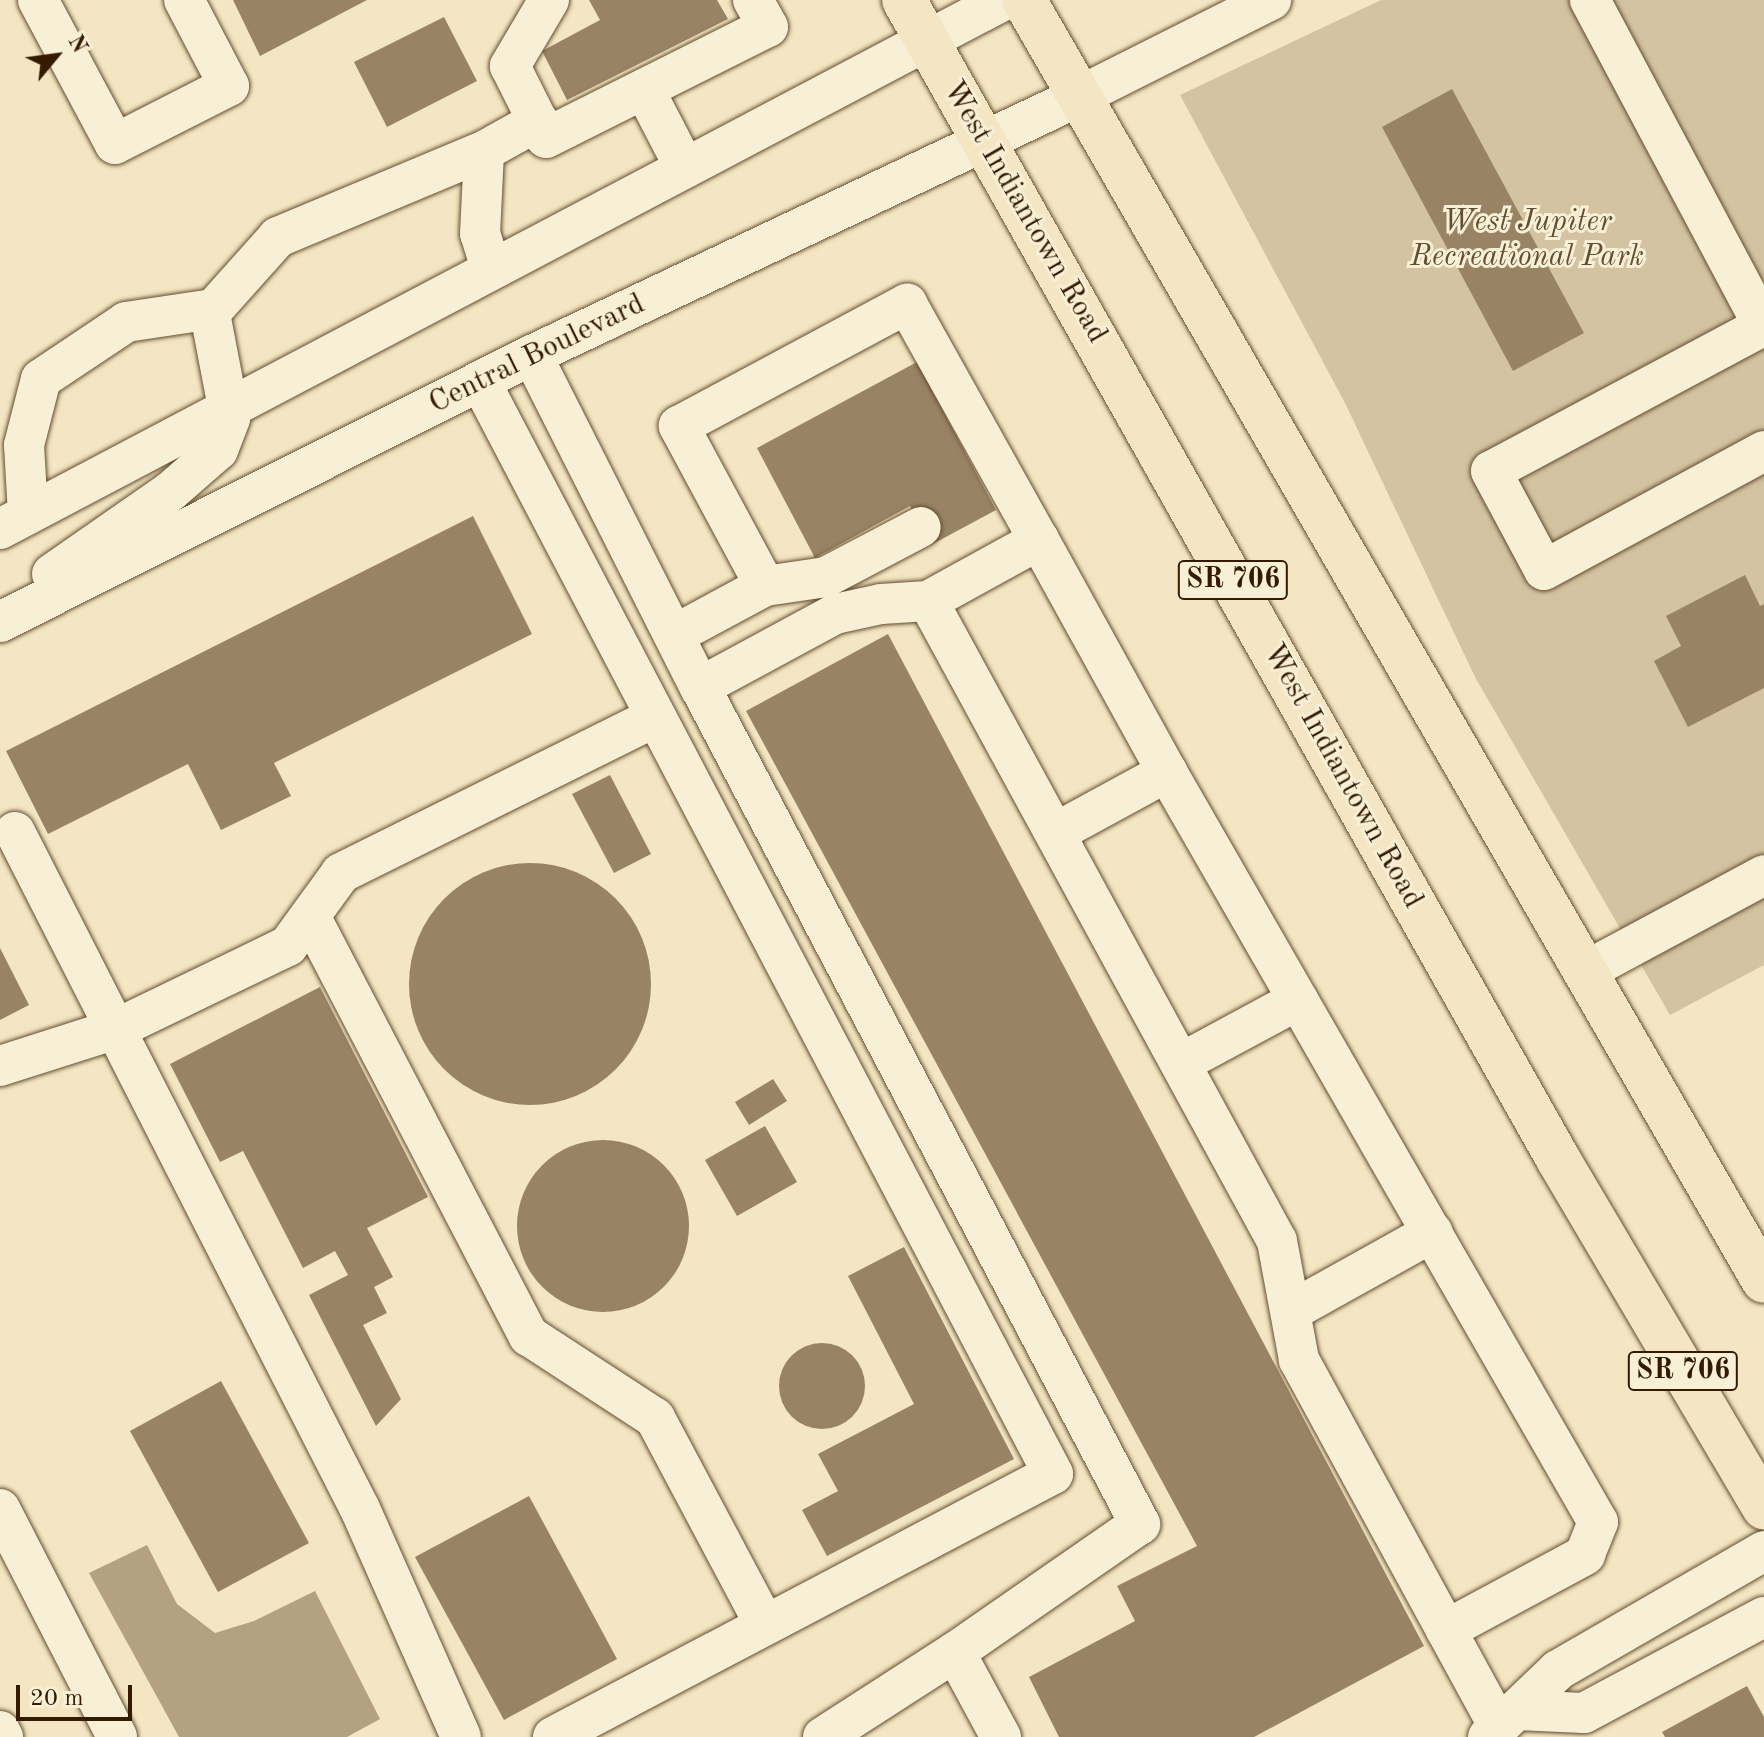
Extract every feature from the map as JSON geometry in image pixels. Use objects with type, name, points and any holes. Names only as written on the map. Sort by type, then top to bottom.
[{"type":"main road","name":"West Indiantown Road","points":[[904,0],[1558,1159],[1764,1508]]},
{"type":"main road","points":[[1024,0],[1764,1281]]},
{"type":"street","points":[[38,0],[115,144],[229,86],[184,0]]},
{"type":"street","points":[[549,0],[510,66],[546,138],[768,27],[753,0]]},
{"type":"street","points":[[14,521],[1004,0]]},
{"type":"street","name":"Central Boulevard","points":[[0,622],[532,355],[1080,96],[1271,0]]},
{"type":"street","points":[[1590,0],[1764,326],[1491,471],[1544,570],[1764,451]]},
{"type":"street","points":[[644,89],[685,168]]},
{"type":"street","points":[[0,611],[171,491],[218,450],[230,418],[210,313],[278,237],[484,151],[538,121]]},
{"type":"street","points":[[484,151],[480,234],[491,269]]},
{"type":"street","points":[[765,586],[679,426],[907,304],[995,485],[1039,540],[1167,772],[1598,1522],[1585,1555],[1446,1630]]},
{"type":"street","points":[[14,521],[24,445],[41,379],[126,322],[213,309]]},
{"type":"street","points":[[532,355],[700,687],[1140,1524],[955,1652],[823,1737]]},
{"type":"street","points":[[480,381],[1053,1474],[553,1737]]},
{"type":"street","points":[[674,635],[765,586],[826,577],[921,527]]},
{"type":"street","points":[[700,687],[835,614],[881,604],[928,601],[1039,540]]},
{"type":"street","points":[[928,601],[1277,1241],[1299,1360],[1446,1630],[1502,1724]]},
{"type":"street","points":[[0,1066],[116,1029],[288,946],[341,873],[655,717]]},
{"type":"street","points":[[1055,833],[1167,772]]},
{"type":"street","points":[[15,832],[360,1509],[461,1737]]},
{"type":"street","points":[[1586,971],[1764,875]]},
{"type":"street","points":[[310,916],[529,1336],[655,1418],[765,1625]]},
{"type":"street","points":[[1181,1063],[1298,1000]]},
{"type":"street","points":[[1291,1311],[1433,1232]]},
{"type":"street","points":[[0,1509],[117,1737]]},
{"type":"street","points":[[1502,1724],[1558,1670],[1764,1551]]},
{"type":"street","points":[[1502,1724],[1584,1713],[1764,1617]]},
{"type":"street","points":[[955,1652],[1001,1737]]},
{"type":"street","points":[[0,1731],[3,1737]]},
{"type":"green space","name":"West Jupiter Recreational Park","points":[[1381,0],[1764,0],[1764,965],[1670,1015],[1475,677],[1345,403],[1180,95]]},
{"type":"shaded area","points":[[147,1545],[177,1604],[215,1633],[254,1621],[315,1591],[380,1719],[347,1737],[179,1737],[89,1573]]},
{"type":"building","points":[[233,0],[367,0],[260,56]]},
{"type":"building","points":[[589,0],[717,0],[728,19],[567,100],[542,51],[600,20]]},
{"type":"building","points":[[444,17],[477,81],[387,127],[354,62]]},
{"type":"building","points":[[1452,89],[1584,333],[1513,371],[1382,127]]},
{"type":"building","points":[[917,362],[996,510],[931,545],[910,506],[815,558],[757,448]]},
{"type":"building","points":[[473,516],[532,634],[274,763],[291,796],[221,830],[188,764],[48,834],[6,751]]},
{"type":"building","points":[[1745,575],[1760,606],[1764,604],[1764,688],[1688,727],[1654,661],[1681,646],[1666,616]]},
{"type":"building","points":[[888,634],[1424,1646],[1254,1737],[1059,1737],[1029,1677],[1135,1621],[1117,1586],[1197,1546],[746,711]]},
{"type":"building","points":[[610,775],[651,854],[614,873],[572,794]]},
{"type":"building","points":[[530,863],[554,865],[576,872],[616,898],[642,938],[649,960],[649,1008],[642,1030],[616,1070],[576,1096],[554,1103],[530,1105],[506,1103],[484,1096],[444,1070],[418,1030],[411,1008],[409,984],[411,960],[418,938],[444,898],[484,872],[506,865]]},
{"type":"building","points":[[0,948],[29,1005],[0,1020]]},
{"type":"building","points":[[320,987],[428,1197],[367,1228],[393,1277],[374,1287],[387,1313],[363,1325],[401,1399],[376,1426],[309,1295],[348,1275],[335,1251],[303,1268],[243,1151],[220,1162],[170,1064]]},
{"type":"building","points":[[773,1079],[787,1101],[749,1125],[735,1102]]},
{"type":"building","points":[[765,1126],[797,1182],[737,1216],[705,1160]]},
{"type":"building","points":[[603,1140],[636,1146],[664,1165],[683,1193],[689,1226],[683,1259],[664,1287],[636,1306],[603,1312],[570,1306],[542,1287],[523,1259],[517,1226],[523,1193],[542,1165],[570,1146]]},
{"type":"building","points":[[904,1247],[1014,1459],[827,1556],[802,1510],[838,1491],[818,1454],[914,1404],[848,1276]]},
{"type":"building","points":[[822,1343],[846,1350],[858,1362],[865,1386],[858,1410],[846,1422],[822,1429],[798,1422],[786,1410],[779,1386],[786,1362],[798,1350]]},
{"type":"building","points":[[221,1381],[309,1543],[218,1592],[130,1431]]},
{"type":"building","points":[[529,1496],[617,1659],[504,1720],[415,1557]]},
{"type":"building","points":[[1747,1686],[1764,1717],[1764,1737],[1665,1737],[1662,1732]]}]
